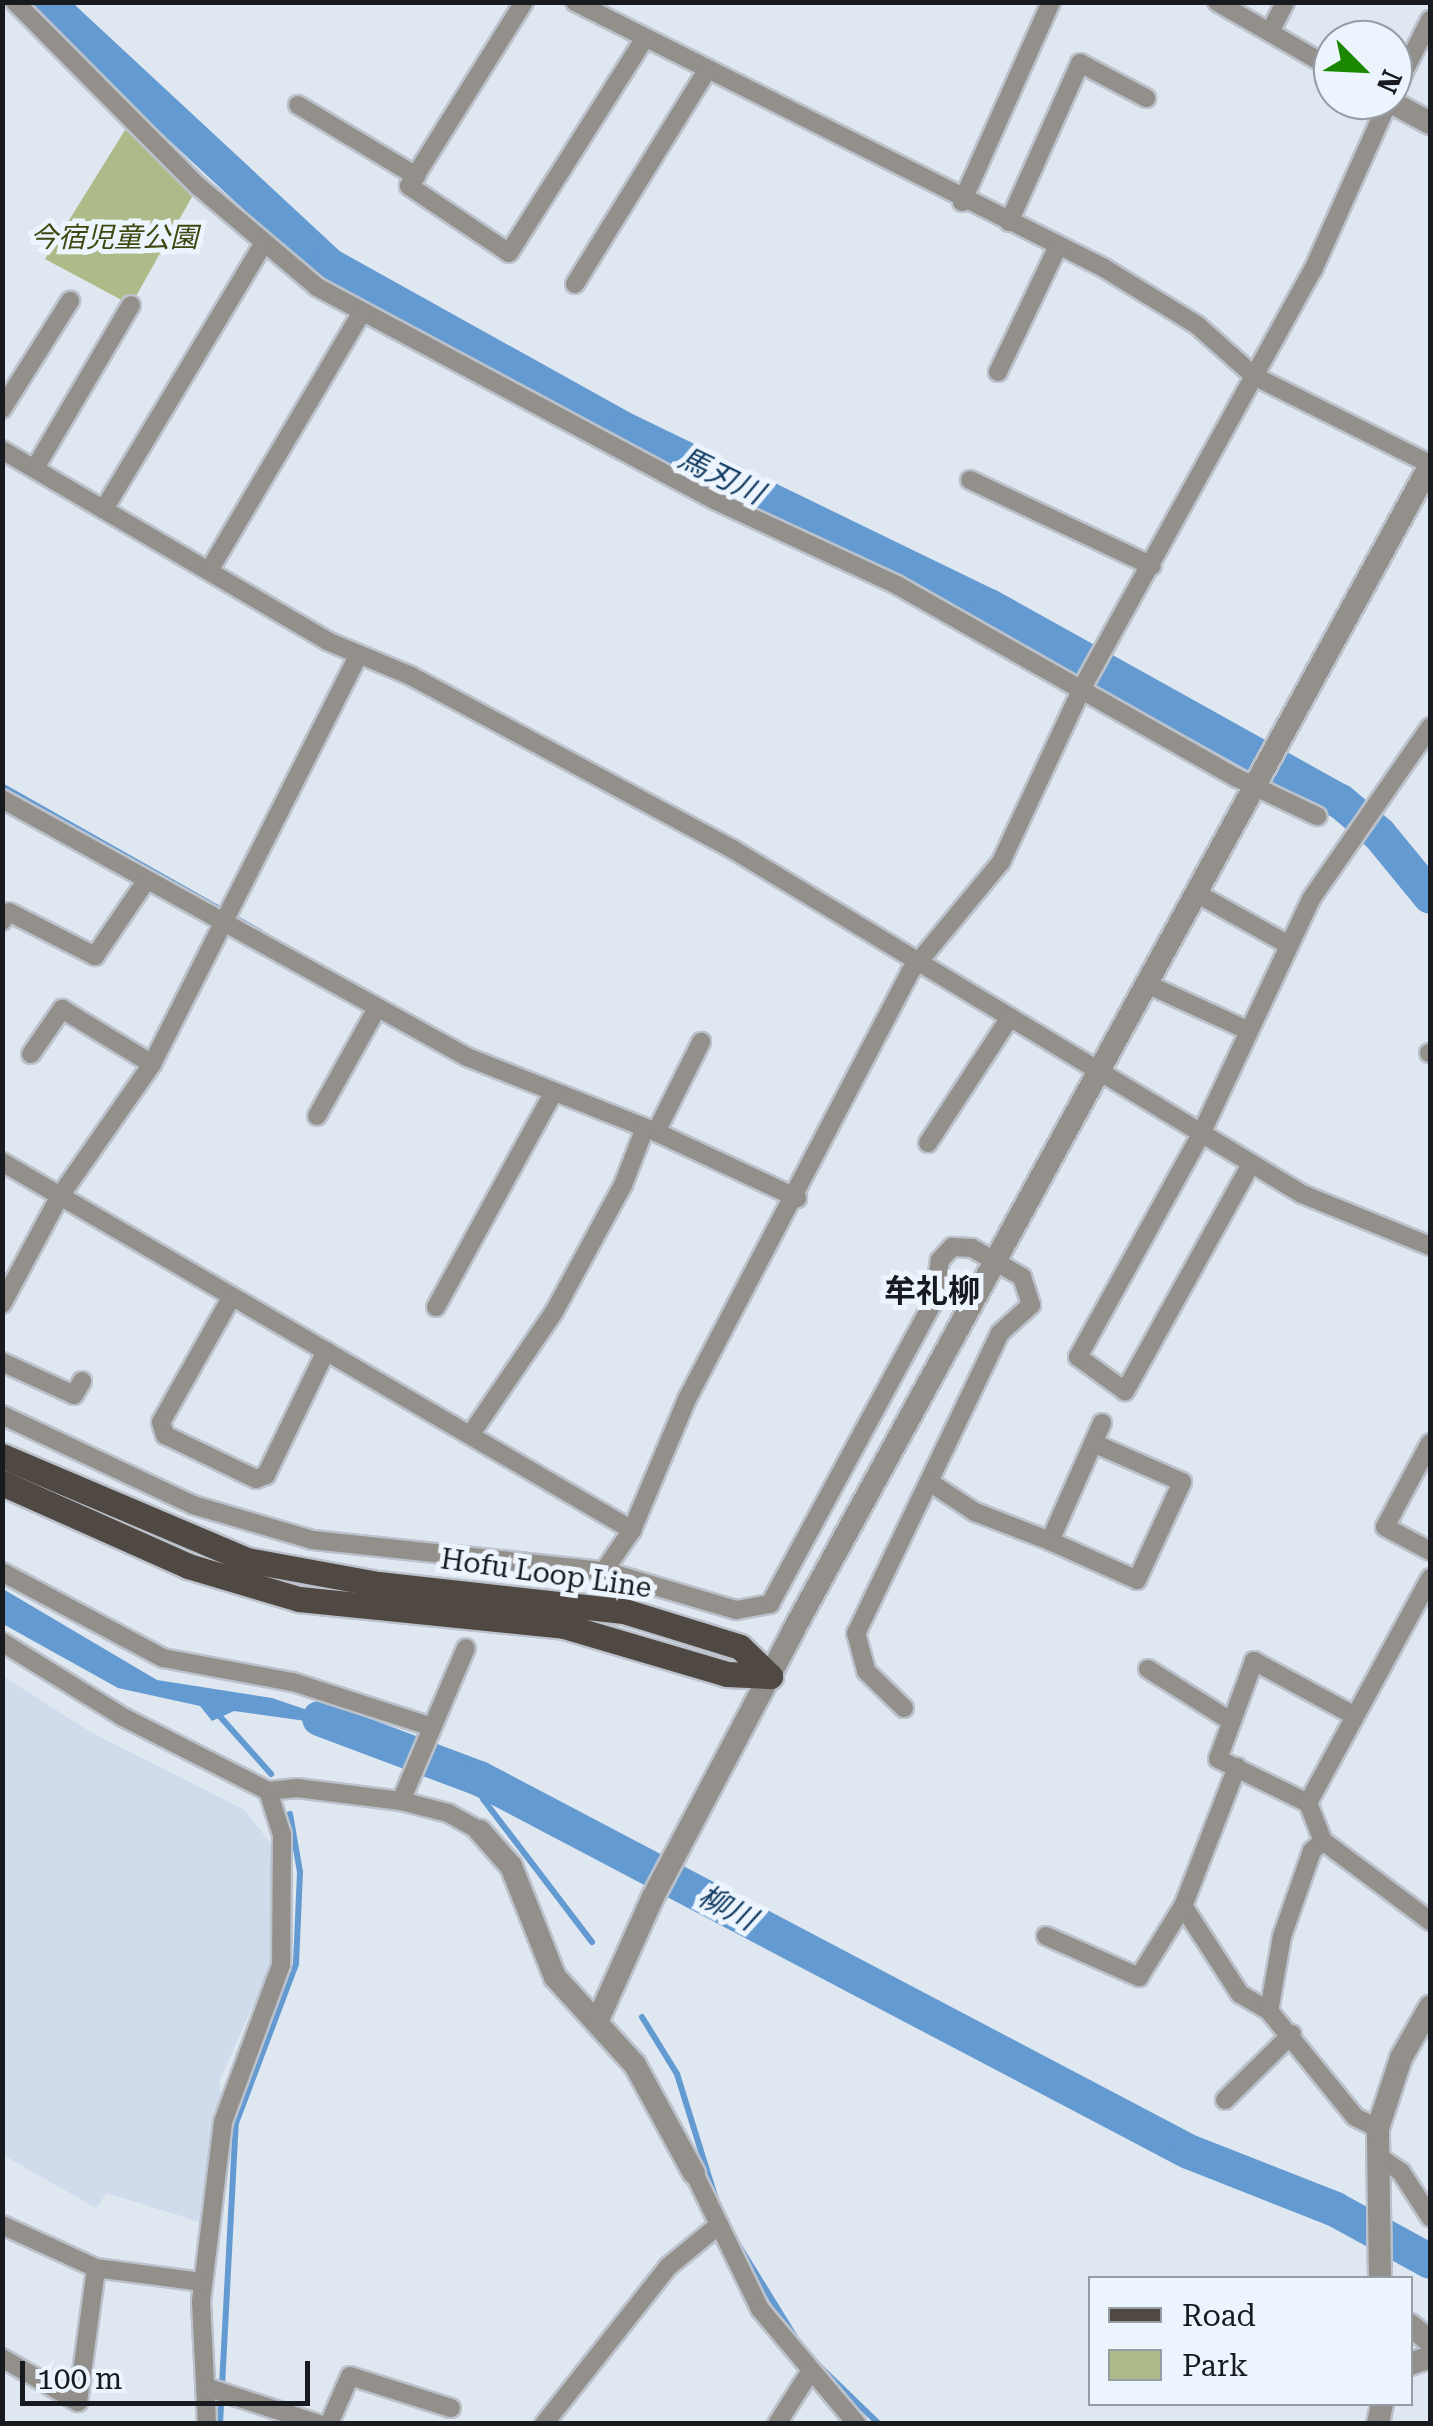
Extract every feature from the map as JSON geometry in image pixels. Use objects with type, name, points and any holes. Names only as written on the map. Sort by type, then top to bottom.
[{"type":"main road","name":"Hofu Loop Line","points":[[2,1456],[247,1560],[378,1584],[624,1611],[740,1647],[770,1676]]},
{"type":"main road","name":"Hofu Loop Line","points":[[2,1482],[188,1566],[299,1598],[564,1626],[727,1674],[770,1676]]},
{"type":"street","points":[[15,2],[262,246],[362,312],[1083,687],[1318,816]]},
{"type":"street","points":[[524,2],[409,186],[509,252],[645,38]]},
{"type":"street","points":[[576,2],[962,202],[1058,246],[1197,325],[1254,376],[1430,464],[1285,724],[1149,985],[1095,1070],[770,1676],[653,1897],[596,2022]]},
{"type":"street","points":[[962,202],[1051,2]]},
{"type":"street","points":[[1218,2],[1313,57]]},
{"type":"street","points":[[1270,32],[1285,2]]},
{"type":"street","points":[[1413,54],[1430,20]]},
{"type":"street","points":[[1009,222],[1080,62],[1146,98]]},
{"type":"street","points":[[575,284],[706,72]]},
{"type":"street","points":[[298,106],[416,176]]},
{"type":"street","points":[[604,1571],[632,1530],[687,1399],[920,962],[1001,862],[1083,687],[1312,270],[1379,120]]},
{"type":"street","points":[[104,509],[262,246]]},
{"type":"street","points":[[998,372],[1058,246]]},
{"type":"street","points":[[2,409],[70,301]]},
{"type":"street","points":[[35,468],[131,305]]},
{"type":"street","points":[[210,570],[362,312]]},
{"type":"street","points":[[2,450],[358,656],[411,676],[734,850],[1302,1194],[1430,1246]]},
{"type":"street","points":[[970,480],[1152,566]]},
{"type":"street","points":[[2,1304],[60,1196],[152,1064],[358,656]]},
{"type":"street","points":[[1250,1164],[1125,1391],[1078,1358],[1201,1134],[1287,944],[1356,832],[1430,728]]},
{"type":"street","points":[[2,798],[224,926],[377,1008],[552,1094],[651,1130],[797,1198]]},
{"type":"street","points":[[2,921],[9,912],[95,956],[146,881]]},
{"type":"street","points":[[1196,894],[1287,944]]},
{"type":"street","points":[[1149,985],[1250,1030]]},
{"type":"street","points":[[317,1116],[377,1008]]},
{"type":"street","points":[[31,1054],[62,1009],[152,1064]]},
{"type":"street","points":[[928,1143],[1010,1017]]},
{"type":"street","points":[[471,1434],[554,1312],[701,1042]]},
{"type":"street","points":[[436,1307],[552,1094]]},
{"type":"street","points":[[2,1162],[632,1530]]},
{"type":"street","points":[[2,1415],[193,1505],[313,1540],[604,1571],[736,1610],[770,1604],[935,1299],[945,1252],[962,1246],[1028,1284],[1032,1305],[1000,1333],[932,1483],[856,1634],[866,1671],[904,1708]]},
{"type":"street","points":[[232,1298],[160,1422],[165,1435],[256,1479],[266,1476],[326,1351]]},
{"type":"street","points":[[2,1362],[74,1395],[82,1382]]},
{"type":"street","points":[[1050,1541],[1102,1423]]},
{"type":"street","points":[[932,1483],[976,1512],[1137,1580],[1182,1482],[1093,1443]]},
{"type":"street","points":[[1430,1443],[1385,1527],[1430,1551]]},
{"type":"street","points":[[2,1572],[163,1658],[292,1682],[428,1730]]},
{"type":"street","points":[[1308,1803],[1430,1578]]},
{"type":"street","points":[[2,1642],[122,1717],[268,1791],[297,1788],[401,1800],[448,1813],[480,1831],[511,1866],[545,1960],[648,2084],[760,2309],[848,2420]]},
{"type":"street","points":[[401,1800],[410,1768],[464,1665],[466,1648]]},
{"type":"street","points":[[1353,1715],[1254,1661],[1218,1759],[1308,1803],[1323,1841],[1430,1921]]},
{"type":"street","points":[[1148,1669],[1232,1722]]},
{"type":"street","points":[[1046,1936],[1139,1977],[1183,1906],[1237,1767]]},
{"type":"street","points":[[207,2424],[203,2282],[223,2122],[281,1965],[286,1861],[268,1791]]},
{"type":"street","points":[[1269,2011],[1282,1936],[1312,1850],[1323,1841]]},
{"type":"street","points":[[1183,1906],[1240,1994],[1269,2011],[1292,2034],[1356,2117],[1378,2128]]},
{"type":"street","points":[[1380,2276],[1378,2128],[1401,2058],[1430,2007]]},
{"type":"street","points":[[1225,2100],[1292,2034]]},
{"type":"street","points":[[1379,2157],[1401,2172],[1430,2217]]},
{"type":"street","points":[[2,2225],[96,2268],[203,2282]]},
{"type":"street","points":[[544,2424],[669,2266],[719,2225]]},
{"type":"street","points":[[2,2358],[78,2402],[96,2268]]},
{"type":"street","points":[[777,2424],[810,2372]]},
{"type":"street","points":[[328,2424],[350,2376],[451,2408]]},
{"type":"street","points":[[206,2387],[318,2424]]},
{"type":"shaded area","points":[[3,1676],[92,1733],[245,1810],[271,1844],[273,1960],[219,2082],[222,2105],[206,2224],[107,2193],[96,2208],[3,2155]]},
{"type":"green space","name":"今宿児童公園","points":[[130,122],[198,186],[131,305],[45,259]]},
{"type":"water","points":[[3,1589],[157,1680],[272,1698],[363,1729],[234,1711],[212,1721],[200,1706],[118,1688],[3,1624]]},
{"type":"waterway","name":"馬刃川","points":[[46,2],[329,265],[626,430],[989,606],[1340,801],[1379,834],[1430,896]]},
{"type":"waterway","points":[[2,786],[260,932]]},
{"type":"waterway","points":[[216,1712],[271,1774]]},
{"type":"waterway","name":"柳川","points":[[319,1718],[479,1778],[1188,2151],[1335,2209],[1430,2261]]},
{"type":"waterway","points":[[479,1778],[483,1799],[592,1942]]},
{"type":"waterway","points":[[220,2424],[236,2123],[296,1964],[300,1872],[290,1814]]},
{"type":"waterway","points":[[642,2017],[677,2074],[716,2199]]},
{"type":"waterway","points":[[739,2246],[795,2337]]},
{"type":"waterway","points":[[815,2362],[879,2424]]},
{"type":"district","name":"牟礼柳","points":[[932,1291]]}]
